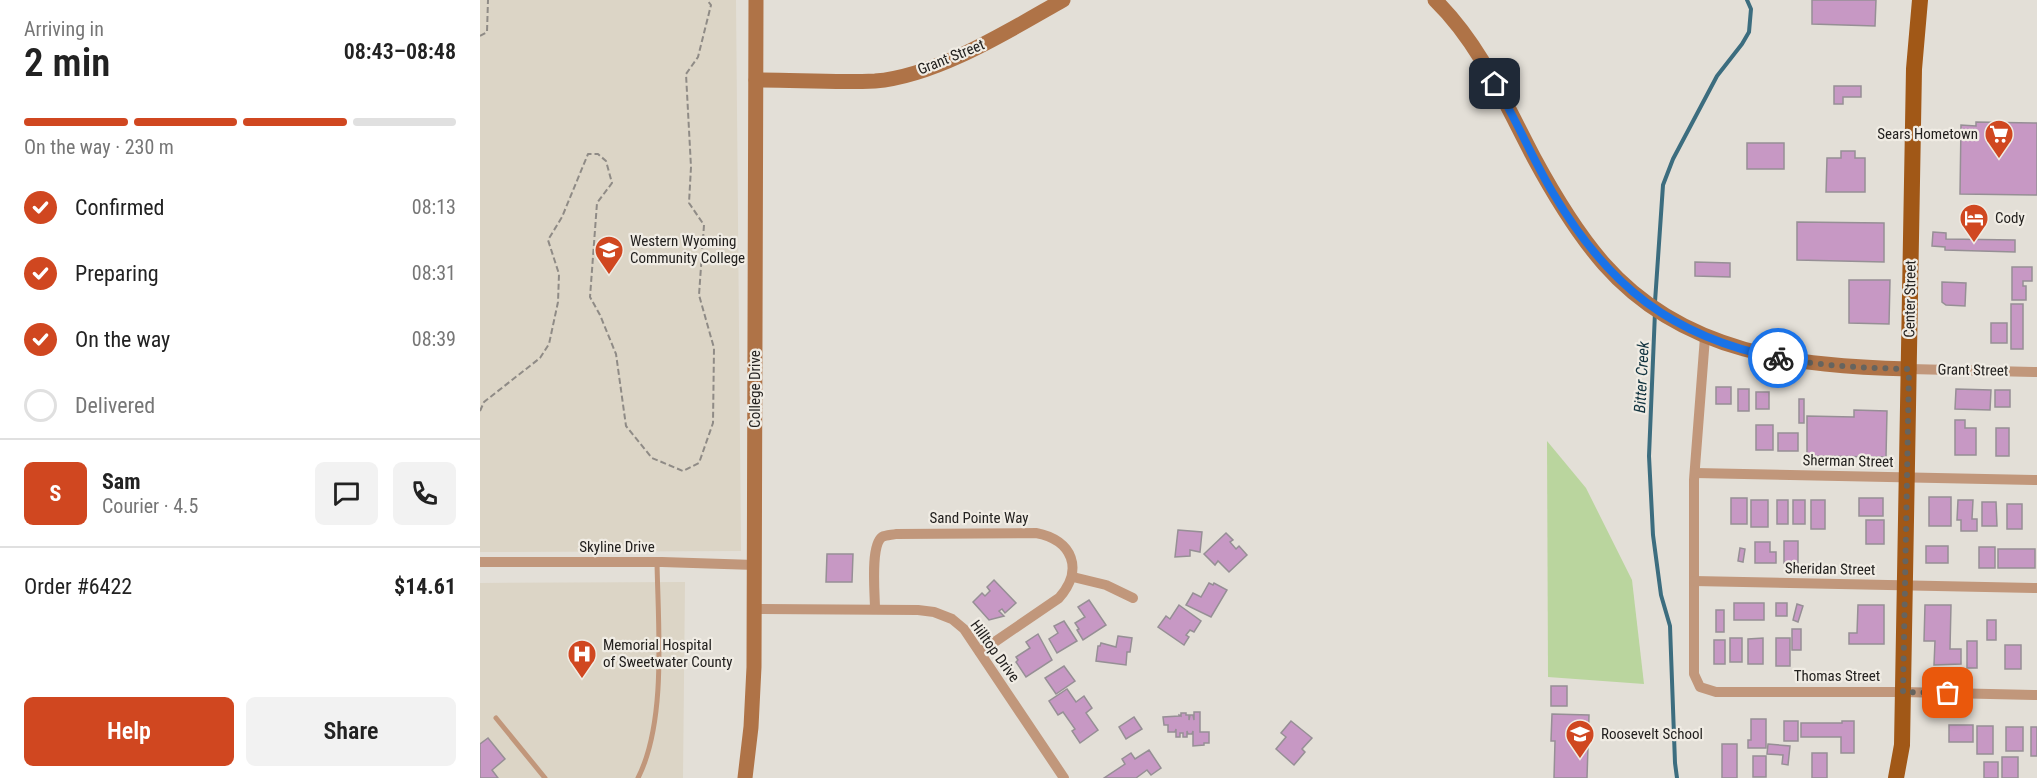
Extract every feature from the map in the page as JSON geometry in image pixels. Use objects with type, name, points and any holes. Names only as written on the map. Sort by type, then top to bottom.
[{"type":"main road","name":"College Drive","points":[[745,778],[751,727],[754,667],[756,0]]},
{"type":"main road","name":"Grant Street","points":[[756,80],[877,81],[922,71],[991,41],[1063,0]]},
{"type":"main road","name":"Grant Street","points":[[1435,0],[1449,14],[1478,54],[1552,192],[1572,224],[1603,264],[1641,299],[1701,335],[1749,352],[1804,363],[1857,368],[1909,369]]},
{"type":"main road","name":"Center Street","points":[[1896,778],[1902,745],[1914,69],[1920,0]]},
{"type":"street","points":[[1694,581],[1695,473],[1701,335]]},
{"type":"street","name":"Grant Street","points":[[1909,369],[2037,372]]},
{"type":"street","name":"Sherman Street","points":[[1695,473],[2037,480]]},
{"type":"street","name":"Sand Pointe Way","points":[[875,609],[877,545],[883,537],[896,534],[1036,533],[1060,542],[1069,553],[1073,577]]},
{"type":"street","name":"Skyline Drive","points":[[480,562],[657,562],[755,565]]},
{"type":"street","points":[[980,652],[1059,598],[1068,588],[1073,577],[1106,585],[1133,598]]},
{"type":"street","name":"Sheridan Street","points":[[1694,581],[2037,588]]},
{"type":"street","name":"Thomas Street","points":[[1694,581],[1694,674],[1700,687],[1716,692],[2037,695]]},
{"type":"street","name":"Hilltop Drive","points":[[754,609],[918,609],[952,619],[964,629],[1064,778]]},
{"type":"lane","points":[[638,778],[649,749],[657,697],[657,562]]},
{"type":"lane","points":[[496,718],[545,778]]},
{"type":"path","points":[[480,36],[487,32],[488,0]]},
{"type":"path","points":[[480,411],[484,402],[540,358],[549,344],[558,302],[559,274],[548,240],[562,217],[588,154],[598,154],[606,161],[612,183],[597,202],[590,297],[616,354],[626,426],[652,458],[683,471],[699,463],[713,423],[714,348],[699,295],[704,225],[689,203],[692,167],[686,74],[698,57],[711,5],[707,0]]},
{"type":"shaded area","name":"Western Wyoming Community College","points":[[480,0],[736,0],[741,551],[480,552]]},
{"type":"shaded area","name":"Memorial Hospital of Sweetwater County","points":[[685,582],[683,778],[480,778],[480,583]]},
{"type":"green space","points":[[1547,441],[1586,488],[1632,580],[1644,684],[1548,677]]},
{"type":"building","points":[[1812,0],[1876,0],[1875,26],[1812,24]]},
{"type":"building","points":[[1834,86],[1861,86],[1861,97],[1843,97],[1843,104],[1834,104]]},
{"type":"building","name":"Sears Hometown","points":[[1976,122],[2037,123],[2037,195],[1960,194],[1961,125],[1976,126]]},
{"type":"building","points":[[1747,143],[1784,143],[1784,169],[1747,169]]},
{"type":"building","points":[[1841,151],[1855,151],[1855,158],[1865,158],[1865,192],[1826,192],[1827,158],[1841,158]]},
{"type":"building","points":[[1797,222],[1884,223],[1884,262],[1797,260]]},
{"type":"building","name":"Cody","points":[[1933,232],[1946,233],[1946,239],[2015,240],[2015,252],[1945,250],[1945,247],[1932,246]]},
{"type":"building","points":[[1695,262],[1730,263],[1730,277],[1695,276]]},
{"type":"building","points":[[2012,267],[2032,267],[2032,281],[2023,281],[2023,286],[2026,286],[2026,300],[2012,300]]},
{"type":"building","points":[[1849,280],[1890,280],[1889,324],[1849,323]]},
{"type":"building","points":[[1942,282],[1966,283],[1965,306],[1946,305],[1942,302]]},
{"type":"building","points":[[2011,304],[2023,304],[2023,349],[2011,349]]},
{"type":"building","points":[[1991,323],[2007,323],[2007,343],[1991,343]]},
{"type":"building","points":[[1716,387],[1731,387],[1731,404],[1716,404]]},
{"type":"building","points":[[1738,389],[1749,389],[1749,411],[1738,411]]},
{"type":"building","points":[[1956,389],[1991,390],[1990,410],[1955,409]]},
{"type":"building","points":[[1995,390],[2010,390],[2010,407],[1995,407]]},
{"type":"building","points":[[1756,392],[1769,392],[1769,409],[1756,409]]},
{"type":"building","points":[[1799,399],[1804,399],[1804,423],[1799,423]]},
{"type":"building","points":[[1854,410],[1887,411],[1886,457],[1807,456],[1807,416],[1854,417]]},
{"type":"building","points":[[1955,420],[1965,420],[1965,428],[1976,428],[1976,455],[1955,455]]},
{"type":"building","points":[[1756,425],[1773,425],[1773,450],[1756,450]]},
{"type":"building","points":[[1996,428],[2009,428],[2009,456],[1996,456]]},
{"type":"building","points":[[1778,433],[1798,433],[1798,451],[1778,451]]},
{"type":"building","points":[[1929,497],[1951,497],[1951,526],[1929,526]]},
{"type":"building","points":[[1731,498],[1747,498],[1747,524],[1731,524]]},
{"type":"building","points":[[1859,498],[1883,498],[1883,516],[1859,516]]},
{"type":"building","points":[[1751,500],[1768,500],[1768,527],[1751,527]]},
{"type":"building","points":[[1777,500],[1788,500],[1788,524],[1777,524]]},
{"type":"building","points":[[1793,500],[1805,500],[1805,524],[1793,524]]},
{"type":"building","points":[[1811,500],[1825,500],[1825,529],[1811,529]]},
{"type":"building","points":[[1958,500],[1973,500],[1972,519],[1977,519],[1977,531],[1961,531],[1961,520],[1957,520]]},
{"type":"building","points":[[1982,502],[1996,502],[1997,526],[1982,526]]},
{"type":"building","points":[[2007,504],[2022,504],[2022,529],[2007,529]]},
{"type":"building","points":[[1866,520],[1884,520],[1884,544],[1866,544]]},
{"type":"building","points":[[1178,530],[1202,532],[1200,552],[1190,550],[1190,556],[1175,557]]},
{"type":"building","points":[[1226,533],[1233,540],[1230,542],[1236,549],[1239,546],[1247,555],[1229,572],[1218,561],[1215,565],[1204,554]]},
{"type":"building","points":[[1784,541],[1798,541],[1798,563],[1784,563]]},
{"type":"building","points":[[1755,542],[1770,542],[1770,552],[1776,552],[1776,563],[1755,563]]},
{"type":"building","points":[[1926,546],[1948,546],[1948,563],[1926,563]]},
{"type":"building","points":[[1979,547],[1995,547],[1995,568],[1979,568]]},
{"type":"building","points":[[1740,548],[1745,549],[1743,562],[1738,561]]},
{"type":"building","points":[[1998,549],[2035,549],[2035,568],[1998,568]]},
{"type":"building","points":[[827,554],[853,554],[852,582],[826,582]]},
{"type":"building","points":[[994,580],[1016,603],[1005,613],[1002,609],[999,611],[1004,616],[989,620],[973,602],[982,593],[985,596],[990,591],[987,587]]},
{"type":"building","points":[[1209,583],[1213,585],[1214,583],[1227,590],[1211,617],[1186,605],[1193,593],[1201,597]]},
{"type":"building","points":[[1089,600],[1106,625],[1083,640],[1075,623],[1085,617],[1078,607]]},
{"type":"building","points":[[1734,603],[1764,603],[1764,620],[1734,620]]},
{"type":"building","points":[[1776,603],[1787,603],[1787,616],[1776,616]]},
{"type":"building","points":[[1797,604],[1803,606],[1798,622],[1793,620]]},
{"type":"building","points":[[1179,605],[1201,621],[1194,632],[1190,630],[1186,635],[1189,637],[1184,645],[1158,627],[1166,616],[1170,619]]},
{"type":"building","points":[[1858,605],[1884,605],[1884,644],[1849,644],[1849,633],[1857,633]]},
{"type":"building","points":[[1925,605],[1951,605],[1950,649],[1961,649],[1961,664],[1934,665],[1935,641],[1924,641]]},
{"type":"building","points":[[1716,610],[1724,610],[1724,632],[1716,632]]},
{"type":"building","points":[[1987,620],[1996,620],[1996,640],[1987,640]]},
{"type":"building","points":[[1064,621],[1077,641],[1057,653],[1049,639],[1058,633],[1054,626]]},
{"type":"building","points":[[1792,629],[1801,629],[1801,650],[1792,650]]},
{"type":"building","points":[[1038,634],[1052,660],[1026,677],[1016,662],[1018,660],[1016,657],[1030,648],[1026,642]]},
{"type":"building","points":[[1118,636],[1132,638],[1130,652],[1127,652],[1126,665],[1096,661],[1098,646],[1101,643],[1116,647]]},
{"type":"building","points":[[1730,638],[1742,638],[1742,662],[1730,662]]},
{"type":"building","points":[[1763,638],[1763,664],[1748,664],[1748,639]]},
{"type":"building","points":[[1776,638],[1790,638],[1790,666],[1776,666]]},
{"type":"building","points":[[1714,640],[1725,640],[1725,664],[1714,664]]},
{"type":"building","points":[[1967,641],[1977,641],[1977,668],[1967,668]]},
{"type":"building","points":[[2005,645],[2021,645],[2021,669],[2005,669]]},
{"type":"building","points":[[1064,666],[1075,681],[1056,694],[1045,678]]},
{"type":"building","points":[[1551,686],[1567,686],[1567,706],[1551,706]]},
{"type":"building","points":[[1067,689],[1076,702],[1084,696],[1092,708],[1086,713],[1098,730],[1080,743],[1072,731],[1075,729],[1063,712],[1058,715],[1049,701]]},
{"type":"building","points":[[1194,712],[1200,712],[1200,732],[1209,732],[1209,743],[1204,743],[1204,745],[1193,746],[1193,731],[1192,734],[1188,734],[1187,731],[1187,737],[1183,737],[1183,733],[1180,733],[1180,737],[1176,737],[1176,729],[1175,732],[1168,732],[1168,725],[1164,725],[1163,717],[1181,716],[1181,713],[1186,713],[1189,715],[1189,720],[1190,715],[1193,715],[1194,720]]},
{"type":"building","points":[[1552,714],[1589,715],[1587,778],[1554,778],[1555,741],[1551,741]]},
{"type":"building","points":[[1134,717],[1142,729],[1126,739],[1119,727]]},
{"type":"building","points":[[1751,719],[1766,719],[1766,748],[1748,748],[1748,740],[1751,740]]},
{"type":"building","points":[[1291,721],[1312,738],[1302,749],[1305,752],[1294,765],[1276,749],[1286,737],[1281,733]]},
{"type":"building","points":[[1784,721],[1798,721],[1798,741],[1784,741]]},
{"type":"building","points":[[1842,721],[1854,721],[1854,753],[1841,753],[1841,737],[1801,737],[1801,723],[1842,723]]},
{"type":"building","points":[[1949,725],[1973,725],[1973,742],[1949,742]]},
{"type":"building","points":[[1977,726],[1993,726],[1993,754],[1977,754]]},
{"type":"building","points":[[2006,727],[2023,727],[2023,751],[2006,751]]},
{"type":"building","points":[[2031,727],[2037,727],[2037,756],[2031,756]]},
{"type":"building","points":[[488,738],[505,759],[492,770],[498,778],[480,778],[480,744]]},
{"type":"building","points":[[1722,744],[1737,744],[1737,778],[1722,778]]},
{"type":"building","points":[[1768,744],[1790,746],[1788,765],[1782,764],[1783,755],[1767,754]]},
{"type":"building","points":[[1149,750],[1161,768],[1151,775],[1147,770],[1136,778],[1104,778],[1125,764],[1122,759],[1131,753],[1135,759]]},
{"type":"building","points":[[1812,753],[1827,753],[1827,778],[1812,778]]},
{"type":"building","points":[[1753,756],[1766,756],[1766,777],[1753,777]]},
{"type":"building","points":[[2002,757],[2018,757],[2018,778],[2002,778]]},
{"type":"building","points":[[1984,762],[1998,762],[1998,778],[1984,778]]},
{"type":"waterway","name":"Bitter Creek","points":[[1655,302],[1663,185],[1673,159],[1717,76],[1749,32],[1751,9],[1747,0]]},
{"type":"waterway","name":"Bitter Creek","points":[[1655,312],[1649,456],[1653,535],[1661,595],[1670,626],[1677,778]]},
{"type":"way so far","points":[[1778,358],[1857,368],[1909,369],[1903,692],[1948,693]]},
{"type":"place","name":"Sears Hometown","points":[[1999,160]]},
{"type":"place","name":"Cody","points":[[1974,244]]},
{"type":"place","name":"Western Wyoming Community College","points":[[609,276]]},
{"type":"place","name":"Memorial Hospital of Sweetwater County","points":[[582,680]]},
{"type":"place","name":"Roosevelt School","points":[[1580,760]]},
{"type":"route","points":[[1495,84],[1552,192],[1572,224],[1603,264],[1618,279],[1641,299],[1698,334],[1749,352],[1778,358]]}]
